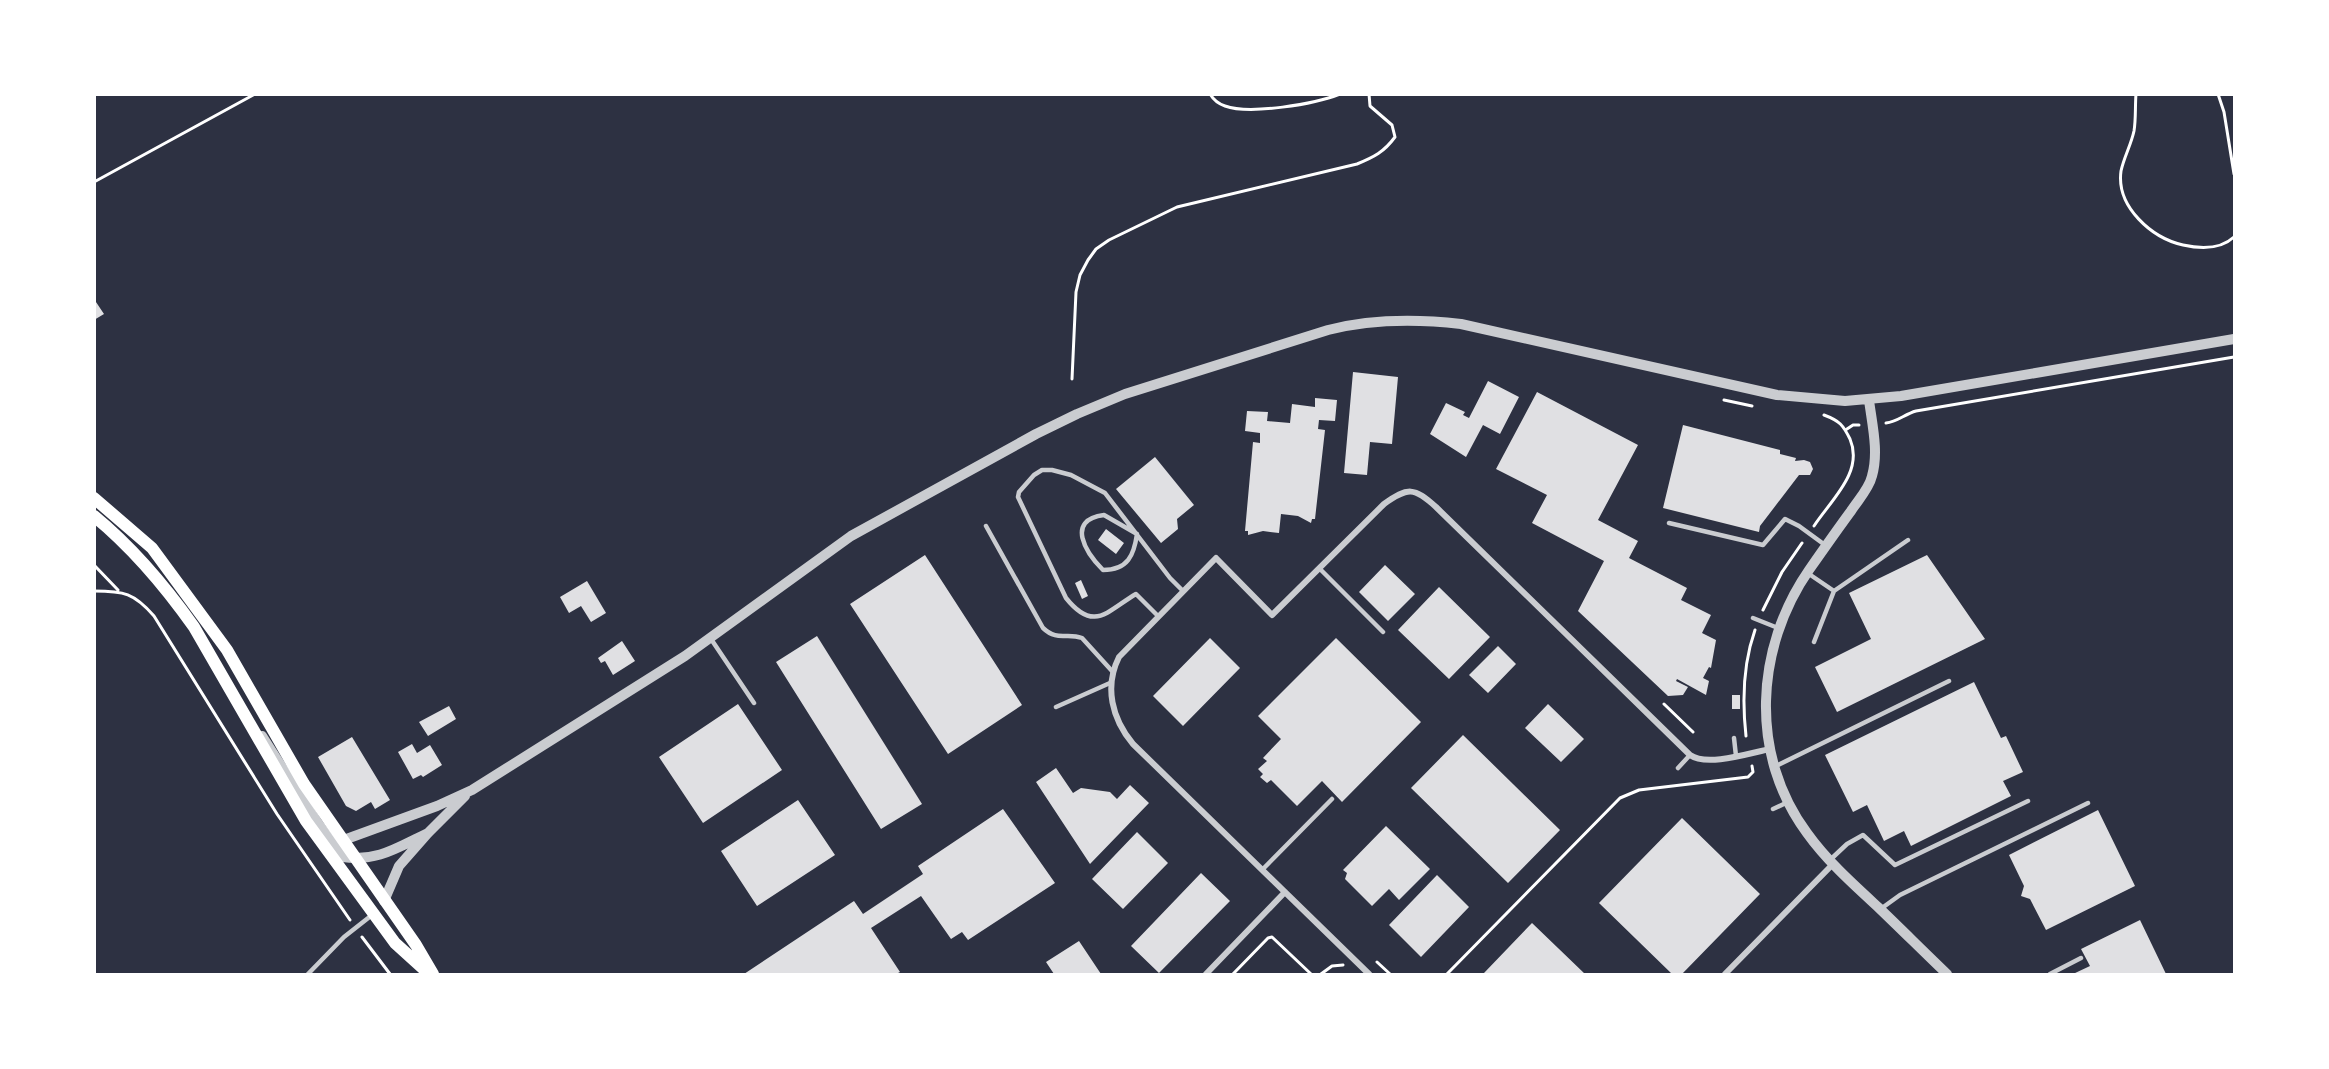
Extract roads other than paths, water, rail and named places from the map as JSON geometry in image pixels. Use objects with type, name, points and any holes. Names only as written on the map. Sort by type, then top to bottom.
[{"type":"main road","points":[[94,498],[152,548],[227,650],[304,784],[341,841],[416,945],[432,975]]},
{"type":"main road","points":[[94,516],[120,538],[173,597],[194,627],[296,805],[395,943],[432,975]]},
{"type":"street","points":[[341,841],[437,806],[471,790],[711,639],[851,536],[1077,414],[1136,390],[1303,337],[1345,326],[1408,321],[1461,324],[1753,391],[1813,399],[1869,400],[1984,383],[2235,339]]},
{"type":"street","points":[[1869,400],[1875,457],[1872,478],[1807,573],[1787,605],[1778,628],[1769,661],[1766,691],[1770,749],[1774,767],[1788,802],[1807,834],[1831,862],[1947,975]]},
{"type":"street","points":[[1370,975],[1125,734],[1114,710],[1110,683],[1112,671],[1119,657],[1216,558],[1272,615],[1384,504],[1400,492],[1409,491],[1422,494],[1690,755],[1701,760],[1770,749]]},
{"type":"street","points":[[235,699],[273,751],[339,855],[354,858],[377,857],[428,832]]},
{"type":"street","points":[[384,901],[399,866],[428,832],[471,790]]},
{"type":"street","points":[[1725,975],[1831,862]]},
{"type":"street","points":[[1206,975],[1285,892]]},
{"type":"lane","points":[[1158,616],[1136,594],[1106,615],[1086,616],[1076,610],[1066,598],[1018,497],[1018,492],[1034,475],[1042,470],[1052,470],[1071,475],[1105,493],[1170,578],[1183,591]]},
{"type":"lane","points":[[1104,515],[1137,534],[1131,557],[1114,570],[1103,570],[1094,561],[1081,534],[1081,528],[1094,516],[1104,515]]},
{"type":"lane","points":[[1669,523],[1763,545],[1785,519],[1799,526],[1826,546]]},
{"type":"lane","points":[[986,526],[1043,628],[1056,637],[1082,638],[1112,671]]},
{"type":"lane","points":[[1814,642],[1834,591],[1908,540]]},
{"type":"lane","points":[[1320,569],[1383,632]]},
{"type":"lane","points":[[1807,573],[1834,591]]},
{"type":"lane","points":[[1756,619],[1778,628]]},
{"type":"lane","points":[[711,639],[753,703]]},
{"type":"lane","points":[[1774,767],[1949,681]]},
{"type":"lane","points":[[1056,707],[1110,683]]},
{"type":"lane","points":[[1734,738],[1736,756]]},
{"type":"lane","points":[[1678,768],[1690,755]]},
{"type":"lane","points":[[1262,870],[1332,799]]},
{"type":"lane","points":[[1831,862],[1847,844],[1863,835],[1895,866],[2028,801]]},
{"type":"lane","points":[[1773,809],[1788,802]]},
{"type":"lane","points":[[1880,909],[1900,895],[2088,803]]},
{"type":"lane","points":[[308,975],[355,927],[373,915]]},
{"type":"lane","points":[[2050,975],[2081,958]]}]
